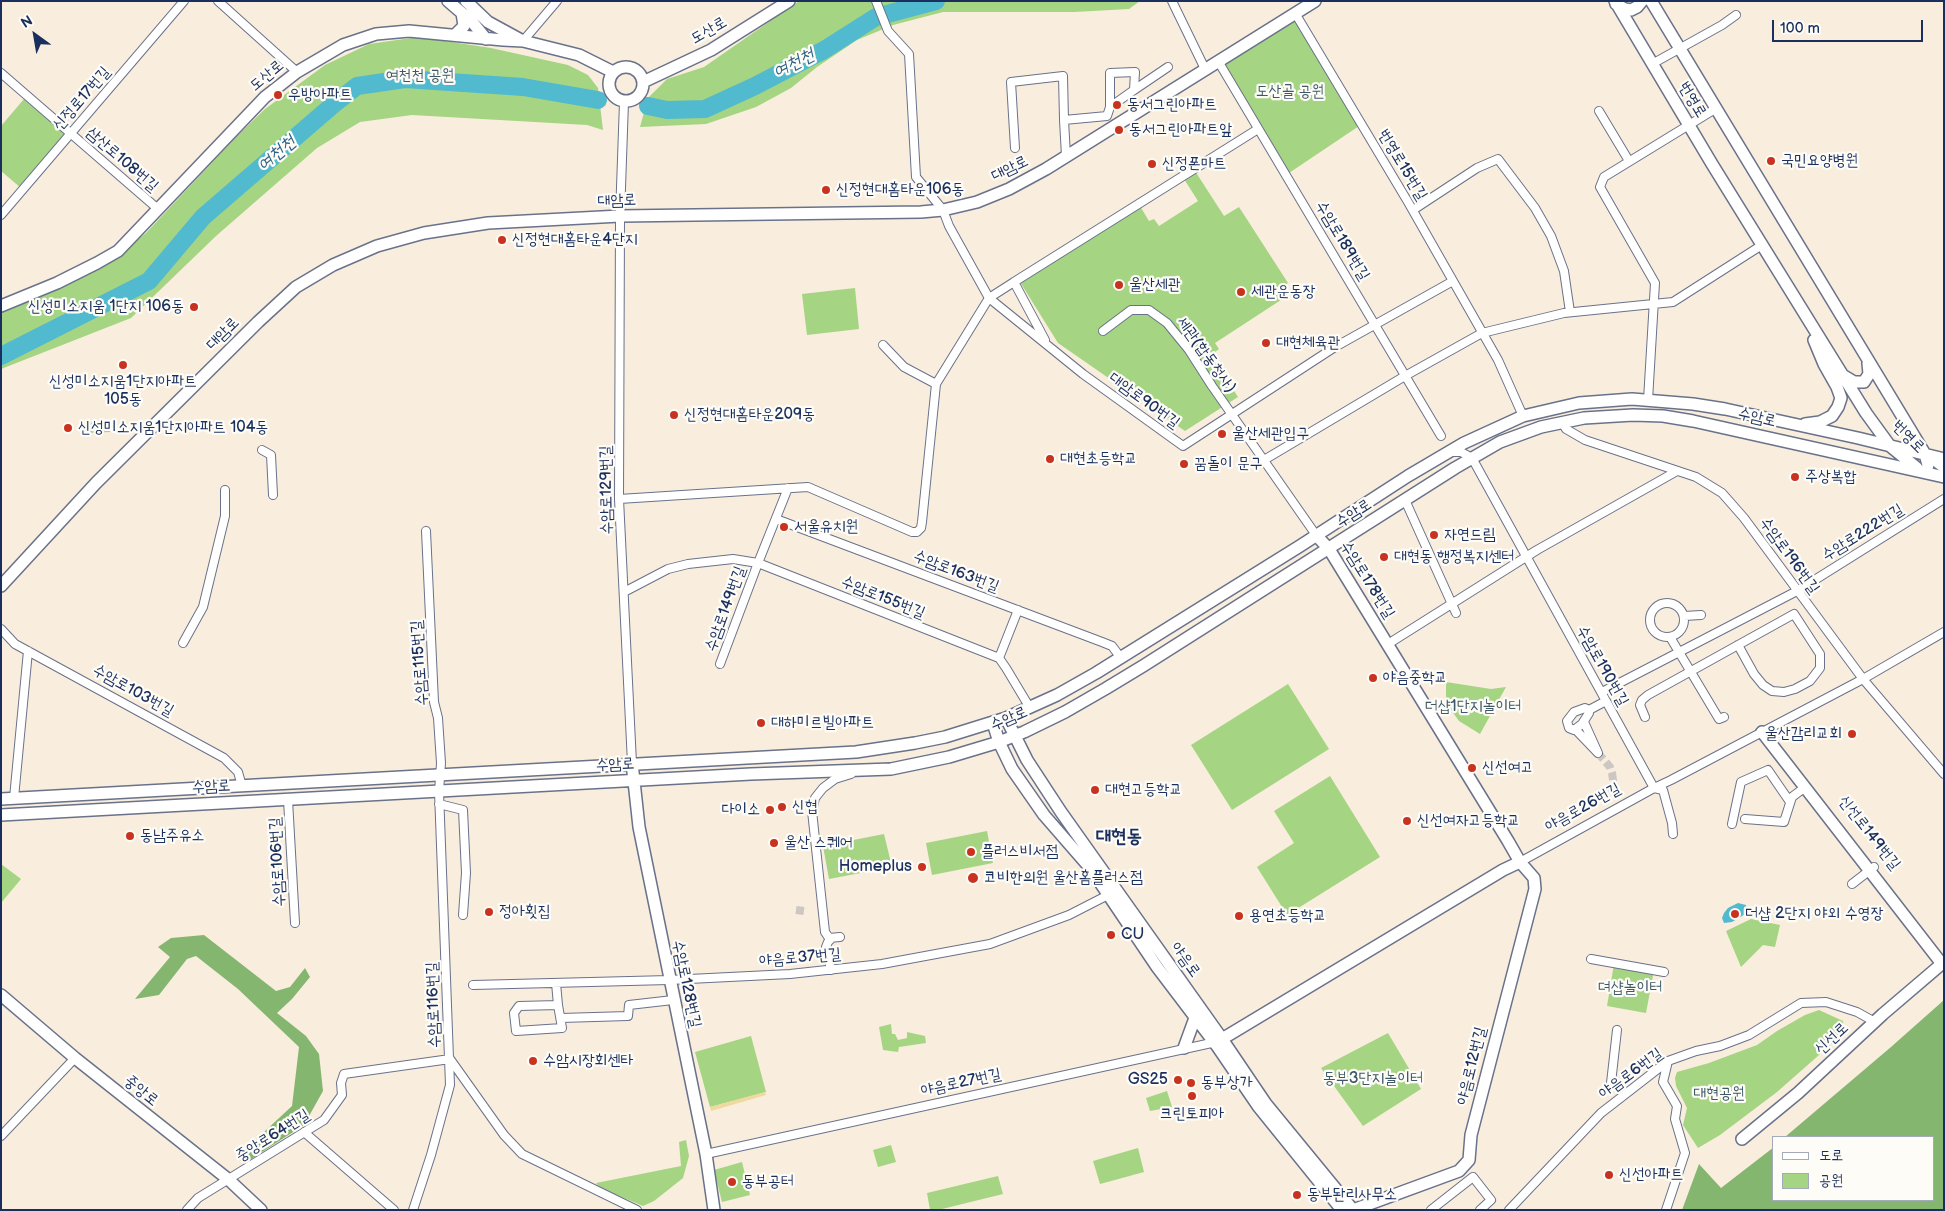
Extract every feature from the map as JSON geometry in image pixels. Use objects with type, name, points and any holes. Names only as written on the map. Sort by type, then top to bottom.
[{"type":"main road","points":[[448,1],[469,18],[486,38]]},
{"type":"main road","points":[[466,1],[488,22],[523,41]]},
{"type":"main road","name":"도산로","points":[[643,82],[711,50],[789,1]]},
{"type":"main road","name":"대암로","points":[[1,586],[96,483],[258,322],[296,287],[333,265],[377,246],[424,233],[488,222],[620,216],[900,212],[943,210],[977,202],[1009,189],[1066,156],[1315,1]]},
{"type":"main road","points":[[1616,3],[1625,9],[1631,10],[1642,1]]},
{"type":"main road","name":"번영로","points":[[1616,3],[1689,126],[1874,424],[1890,446],[1904,459],[1926,473],[1928,465],[1925,454],[1651,1]]},
{"type":"main road","points":[[455,35],[464,26],[462,13]]},
{"type":"main road","name":"도산로","points":[[1,306],[57,283],[118,250],[265,97],[297,72],[343,45],[376,34],[409,31],[523,41],[579,55],[614,72]]},
{"type":"main road","points":[[625,67],[634,69],[641,76],[643,82],[643,88],[639,95],[634,100],[624,102],[612,95],[608,88],[608,81],[614,72],[625,67]]},
{"type":"main road","points":[[1796,424],[1813,424],[1826,419],[1836,412],[1841,398],[1838,387],[1824,364],[1800,306]]},
{"type":"main road","points":[[1842,374],[1854,382],[1864,382],[1869,374],[1868,360]]},
{"type":"main road","name":"수암로","points":[[1,799],[856,752],[915,743],[993,723],[1057,695],[1121,658],[1446,453],[1523,416],[1578,403],[1608,400],[1648,400],[1725,409],[1944,459]]},
{"type":"main road","name":"수암로","points":[[1,815],[751,774],[867,770],[914,766],[949,758],[999,742],[1065,712],[1128,676],[1472,458],[1500,442],[1522,433],[1562,422],[1610,415],[1670,417],[1723,427],[1944,477]]},
{"type":"main road","name":"수암로178번길","points":[[1316,535],[1329,549],[1520,862]]},
{"type":"main road","name":"야음로","points":[[1006,718],[1027,760],[1157,967],[1195,1018],[1218,1041]]},
{"type":"main road","name":"야음로","points":[[993,723],[999,742],[1012,768],[1044,815],[1112,893],[1218,1041],[1266,1104],[1353,1210]]},
{"type":"main road","points":[[1765,730],[1804,788],[1871,868],[1943,961]]},
{"type":"main road","name":"신선로149번길","points":[[1765,730],[1871,868]]},
{"type":"main road","name":"수암로128번길","points":[[632,763],[640,836],[706,1154],[714,1210]]},
{"type":"main road","name":"야음로26번길","points":[[1218,1041],[1503,870],[1520,862]]},
{"type":"main road","name":"야음로12번길","points":[[1353,1210],[1459,1171],[1469,1160],[1471,1135],[1535,889],[1534,878],[1520,862]]},
{"type":"main road","name":"신선로","points":[[1742,1139],[1798,1092],[1943,961]]},
{"type":"main road","name":"중앙로","points":[[1,995],[168,1134],[229,1180],[261,1210]]},
{"type":"main road","points":[[1184,1048],[1195,1018]]},
{"type":"main road","points":[[1218,1041],[1258,1106],[1342,1210]]},
{"type":"street","name":"신정로17번길","points":[[1,215],[184,1]]},
{"type":"street","points":[[218,1],[297,72]]},
{"type":"street","points":[[523,41],[557,1]]},
{"type":"street","name":"대암로90번길","points":[[876,1],[888,31],[909,54],[916,177],[943,210],[949,226],[989,298],[1083,374],[1183,446],[1335,347],[1453,281]]},
{"type":"street","points":[[1172,1],[1205,69]]},
{"type":"street","name":"번영로15번길","points":[[1296,13],[1413,210],[1498,360],[1523,416]]},
{"type":"street","points":[[1652,64],[1736,15]]},
{"type":"street","name":"수암로189번길","points":[[1218,61],[1441,436]]},
{"type":"street","points":[[1110,107],[1168,67]]},
{"type":"street","points":[[1064,120],[1107,116],[1110,107],[1110,73],[1134,72],[1134,90]]},
{"type":"street","name":"삼산로108번길","points":[[1,73],[158,209]]},
{"type":"street","points":[[1015,148],[1011,82],[1063,76],[1066,156]]},
{"type":"street","name":"수암로129번길","points":[[624,102],[620,216],[620,499],[632,763]]},
{"type":"street","points":[[1648,400],[1655,283],[1600,187],[1604,177],[1715,109]]},
{"type":"street","points":[[1599,111],[1629,161]]},
{"type":"street","points":[[620,499],[808,487],[912,532],[917,532],[921,528],[922,522],[936,384],[989,298],[1258,129]]},
{"type":"street","points":[[1413,210],[1477,168],[1498,159],[1535,208],[1551,236],[1564,271],[1570,312]]},
{"type":"street","points":[[1264,460],[1405,376],[1482,333],[1570,312],[1673,302],[1762,245]]},
{"type":"street","points":[[1014,282],[1048,344]]},
{"type":"street","name":"세관(합동청사)","points":[[1103,331],[1131,310],[1149,310],[1167,323],[1189,350],[1232,414]]},
{"type":"street","points":[[883,345],[904,367],[936,384]]},
{"type":"street","name":"수암로","points":[[1232,414],[1316,535]]},
{"type":"street","name":"수암로196번길","points":[[1562,422],[1566,429],[1585,440],[1696,477],[1722,493],[1744,518],[1863,679],[1944,774]]},
{"type":"street","points":[[262,450],[271,455],[273,495]]},
{"type":"street","points":[[1446,453],[1461,452],[1472,458]]},
{"type":"street","points":[[1925,454],[1944,469]]},
{"type":"street","name":"수암로190번길","points":[[1472,458],[1525,558],[1602,692],[1654,788],[1663,790],[1673,834]]},
{"type":"street","points":[[1525,558],[1677,471]]},
{"type":"street","points":[[758,563],[788,488]]},
{"type":"street","points":[[183,643],[203,607],[225,516],[225,490]]},
{"type":"street","name":"수암로222번길","points":[[1602,692],[1797,591],[1944,499]]},
{"type":"street","points":[[1405,500],[1456,613]]},
{"type":"street","name":"수암로163번길","points":[[776,518],[1112,646],[1121,658]]},
{"type":"street","name":"수암로115번길","points":[[426,531],[434,702],[438,718],[439,792]]},
{"type":"street","name":"수암로178번길","points":[[1388,644],[1525,558]]},
{"type":"street","name":"수암로155번길","points":[[624,592],[668,569],[688,564],[733,559],[758,563],[998,658]]},
{"type":"street","name":"수암로149번길","points":[[720,664],[758,563]]},
{"type":"street","points":[[1667,602],[1678,606],[1684,616],[1680,631],[1670,637],[1659,635],[1651,627],[1650,621],[1653,610],[1662,603],[1667,602]]},
{"type":"street","points":[[1018,610],[998,658],[1030,708]]},
{"type":"street","points":[[1645,717],[1640,705],[1642,700],[1648,695],[1691,671],[1794,614],[1820,654],[1820,668],[1810,681],[1795,689],[1784,692],[1772,691],[1754,674],[1738,645]]},
{"type":"street","points":[[1684,616],[1701,615]]},
{"type":"street","name":"수암로103번길","points":[[1,629],[15,644],[224,758],[238,772],[242,786]]},
{"type":"street","name":"야음로26번길","points":[[1520,862],[1654,788],[1863,679],[1944,632]]},
{"type":"street","points":[[1670,637],[1719,719],[1724,717]]},
{"type":"street","points":[[14,798],[28,651]]},
{"type":"street","points":[[1584,722],[1598,753],[1575,729],[1571,730],[1566,720],[1579,710],[1584,708],[1589,710],[1606,701]]},
{"type":"street","points":[[1575,729],[1584,722],[1589,710]]},
{"type":"street","points":[[831,970],[826,947],[828,942],[836,938],[827,937],[825,932],[812,811],[813,804],[819,793],[828,784],[845,776],[867,770]]},
{"type":"street","points":[[1732,824],[1741,782],[1768,770],[1790,802]]},
{"type":"street","points":[[1745,819],[1784,822],[1792,797],[1804,788]]},
{"type":"street","name":"수암로116번길","points":[[439,792],[450,1059],[504,1135],[522,1154],[637,1210]]},
{"type":"street","name":"수암로106번길","points":[[288,800],[295,923]]},
{"type":"street","points":[[439,804],[463,810],[466,873],[463,915]]},
{"type":"street","points":[[1852,884],[1871,868]]},
{"type":"street","name":"야음로37번길","points":[[473,985],[669,980],[790,974],[882,964],[990,944],[1069,915],[1112,893]]},
{"type":"street","points":[[1591,959],[1664,972]]},
{"type":"street","points":[[556,983],[562,1028],[516,1031],[514,1013],[519,1006],[558,1005]]},
{"type":"street","points":[[561,1018],[628,1016],[629,1005],[673,1000]]},
{"type":"street","name":"야음로6번길","points":[[1508,1210],[1601,1113],[1668,1061],[1696,1051],[1720,1046],[1749,1035],[1801,1003],[1826,1002],[1857,1012],[1875,1022]]},
{"type":"street","points":[[1611,1083],[1617,1030]]},
{"type":"street","name":"야음로27번길","points":[[706,1154],[1218,1041]]},
{"type":"street","points":[[1,1136],[75,1058]]},
{"type":"street","points":[[413,1210],[431,1155],[450,1085],[450,1059]]},
{"type":"street","name":"중앙로64번길","points":[[187,1210],[198,1198],[324,1120],[342,1095],[341,1083],[344,1074],[450,1059]]},
{"type":"street","points":[[1666,1210],[1685,1153],[1675,1119],[1677,1106],[1662,1082],[1668,1061]]},
{"type":"street","points":[[304,1132],[394,1210]]},
{"type":"street","points":[[1431,1210],[1473,1177],[1491,1200],[1480,1210]]},
{"type":"green space","points":[[799,1],[1140,1],[1129,9],[1074,12],[943,12],[893,25],[857,40],[817,67],[791,88],[756,107],[706,124],[640,127],[648,98],[667,79],[704,67]]},
{"type":"green space","name":"도산골 공원","points":[[1295,13],[1362,124],[1286,175],[1218,61]]},
{"type":"green space","name":"여천천 공원","points":[[418,37],[491,48],[568,65],[588,75],[598,88],[603,130],[587,125],[412,115],[360,122],[317,148],[216,236],[131,318],[1,369],[1,312],[79,278],[119,254],[146,233],[236,137],[265,109],[325,65],[369,44]]},
{"type":"green space","points":[[24,99],[66,135],[21,188],[1,171],[1,126]]},
{"type":"green space","points":[[1195,171],[1224,216],[1239,207],[1288,283],[1281,287],[1287,296],[1215,343],[1219,349],[1211,355],[1238,397],[1185,431],[1058,343],[1020,282],[1140,206],[1149,221],[1154,219],[1159,226],[1198,201],[1184,179]]},
{"type":"green space","points":[[855,288],[859,329],[807,335],[802,294]]},
{"type":"green space","points":[[109,421],[110,432],[89,433],[88,423]]},
{"type":"green space","name":"더샵1단지놀이터","points":[[1446,682],[1491,689],[1506,687],[1480,734],[1459,721],[1446,703]]},
{"type":"green space","points":[[1288,684],[1329,749],[1232,810],[1191,745]]},
{"type":"green space","points":[[1330,776],[1380,857],[1287,915],[1257,867],[1294,843],[1274,811]]},
{"type":"green space","points":[[987,831],[993,863],[932,875],[926,843]]},
{"type":"green space","points":[[884,834],[892,867],[829,879],[823,846]]},
{"type":"green space","points":[[1,864],[21,879],[1,903]]},
{"type":"green space","points":[[1751,919],[1780,925],[1775,947],[1763,945],[1741,967],[1726,931]]},
{"type":"green space","points":[[204,935],[276,991],[290,987],[305,968],[310,977],[292,999],[277,1013],[306,1036],[319,1054],[323,1091],[304,1125],[245,1163],[236,1158],[292,1106],[299,1047],[238,989],[196,956],[187,959],[159,995],[135,999],[170,957],[158,947],[171,938]]},
{"type":"green space","name":"뎌샵놀이터","points":[[1614,964],[1654,970],[1646,1013],[1607,1006]]},
{"type":"green space","points":[[1944,1000],[1944,1210],[1682,1210],[1699,1164],[1721,1188],[1772,1149],[1772,1201],[1935,1201],[1935,1136],[1786,1136]]},
{"type":"green space","name":"대현공원","points":[[1819,1010],[1843,1021],[1844,1033],[1777,1092],[1720,1135],[1698,1148],[1683,1125],[1687,1108],[1676,1086],[1675,1078],[1677,1072],[1709,1063],[1757,1045],[1805,1015]]},
{"type":"green space","points":[[891,1024],[892,1034],[895,1034],[898,1040],[907,1038],[907,1032],[925,1036],[926,1043],[899,1047],[898,1052],[883,1050],[879,1027]]},
{"type":"green space","name":"동부3단지놀이터","points":[[1388,1033],[1421,1089],[1363,1126],[1321,1068]]},
{"type":"green space","points":[[751,1036],[766,1092],[710,1107],[695,1052]]},
{"type":"green space","points":[[1167,1091],[1172,1107],[1150,1111],[1146,1098]]},
{"type":"green space","points":[[686,1140],[689,1156],[683,1178],[654,1201],[643,1206],[600,1188],[596,1183],[681,1166],[679,1142]]},
{"type":"green space","points":[[891,1145],[896,1162],[878,1167],[873,1150]]},
{"type":"green space","points":[[1138,1148],[1144,1172],[1100,1184],[1093,1161]]},
{"type":"green space","name":"동부공터","points":[[742,1162],[750,1195],[722,1202],[714,1170]]},
{"type":"green space","points":[[998,1176],[1003,1194],[942,1209],[930,1210],[927,1193]]},
{"type":"sand","points":[[765,1092],[766,1095],[711,1111],[710,1107]]},
{"type":"water","name":"더샵 2단지 야외 수영장","points":[[1738,903],[1746,905],[1747,913],[1732,922],[1724,923],[1722,918],[1724,913],[1728,908]]},
{"type":"waterway","name":"여천천","points":[[648,106],[667,110],[705,109],[755,86],[824,50],[876,17],[936,1]]},
{"type":"waterway","name":"여천천","points":[[1,356],[149,281],[203,217],[357,86],[405,79],[523,87],[598,100]]},
{"type":"tunnel","points":[[1598,753],[1610,767],[1613,780],[1611,787],[1603,796]]},
{"type":"tunnel","points":[[796,910],[804,911]]},
{"type":"place","name":"우방아파트","points":[[278,95]]},
{"type":"place","name":"동서그린아파트","points":[[1117,105]]},
{"type":"place","name":"동서그린아파트앞","points":[[1119,130]]},
{"type":"place","name":"국민요양병원","points":[[1771,161]]},
{"type":"place","name":"신정폰마트","points":[[1152,164]]},
{"type":"place","name":"신정현대홈타운106동","points":[[826,190]]},
{"type":"place","name":"신정현대홈타운4단지","points":[[502,240]]},
{"type":"place","name":"울산세관","points":[[1119,285]]},
{"type":"place","name":"세관운동장","points":[[1241,292]]},
{"type":"place","name":"신성미소지움 1단지 106동","points":[[194,307]]},
{"type":"place","name":"대현체육관","points":[[1266,343]]},
{"type":"place","name":"신성미소지움1단지아파트 105동","points":[[123,365]]},
{"type":"place","name":"신정현대홈타운209동","points":[[674,415]]},
{"type":"place","name":"신성미소지움1단지아파트 104동","points":[[68,428]]},
{"type":"place","name":"울산세관입구","points":[[1222,434]]},
{"type":"place","name":"대현초등학교","points":[[1050,459]]},
{"type":"place","name":"꿈돌이 문구","points":[[1184,464]]},
{"type":"place","name":"주상복합","points":[[1795,477]]},
{"type":"place","name":"서울유치원","points":[[784,527]]},
{"type":"place","name":"자연드림","points":[[1434,535]]},
{"type":"place","name":"대현동 행정복지센터","points":[[1384,557]]},
{"type":"place","name":"야음중학교","points":[[1373,678]]},
{"type":"place","name":"대하미르빌아파트","points":[[761,723]]},
{"type":"place","name":"울산감리교회","points":[[1852,734]]},
{"type":"place","name":"신선여고","points":[[1472,768]]},
{"type":"place","name":"대현고등학교","points":[[1095,790]]},
{"type":"place","name":"신협","points":[[782,807]]},
{"type":"place","name":"다이소","points":[[770,810]]},
{"type":"place","name":"신선여자고등학교","points":[[1407,821]]},
{"type":"place","name":"동남주유소","points":[[130,836]]},
{"type":"place","name":"울산 스퀘어","points":[[774,843]]},
{"type":"place","name":"플러스비서점","points":[[971,852]]},
{"type":"place","name":"Homeplus","points":[[922,867]]},
{"type":"place","name":"코비한의원 울산홈플러스점","points":[[973,878]]},
{"type":"place","name":"정아횟집","points":[[489,912]]},
{"type":"place","name":"더샵 2단지 야외 수영장","points":[[1735,914]]},
{"type":"place","name":"용연초등학교","points":[[1239,916]]},
{"type":"place","name":"CU","points":[[1111,935]]},
{"type":"place","name":"수암시장회센타","points":[[533,1061]]},
{"type":"place","name":"GS25","points":[[1178,1080]]},
{"type":"place","name":"동부상가","points":[[1191,1083]]},
{"type":"place","name":"크린토피아","points":[[1192,1096]]},
{"type":"place","name":"신선아파트","points":[[1609,1175]]},
{"type":"place","name":"동부공터","points":[[732,1182]]},
{"type":"place","name":"동부돤리사무소","points":[[1297,1195]]},
{"type":"district","name":"대현동","points":[[1119,837]]}]
